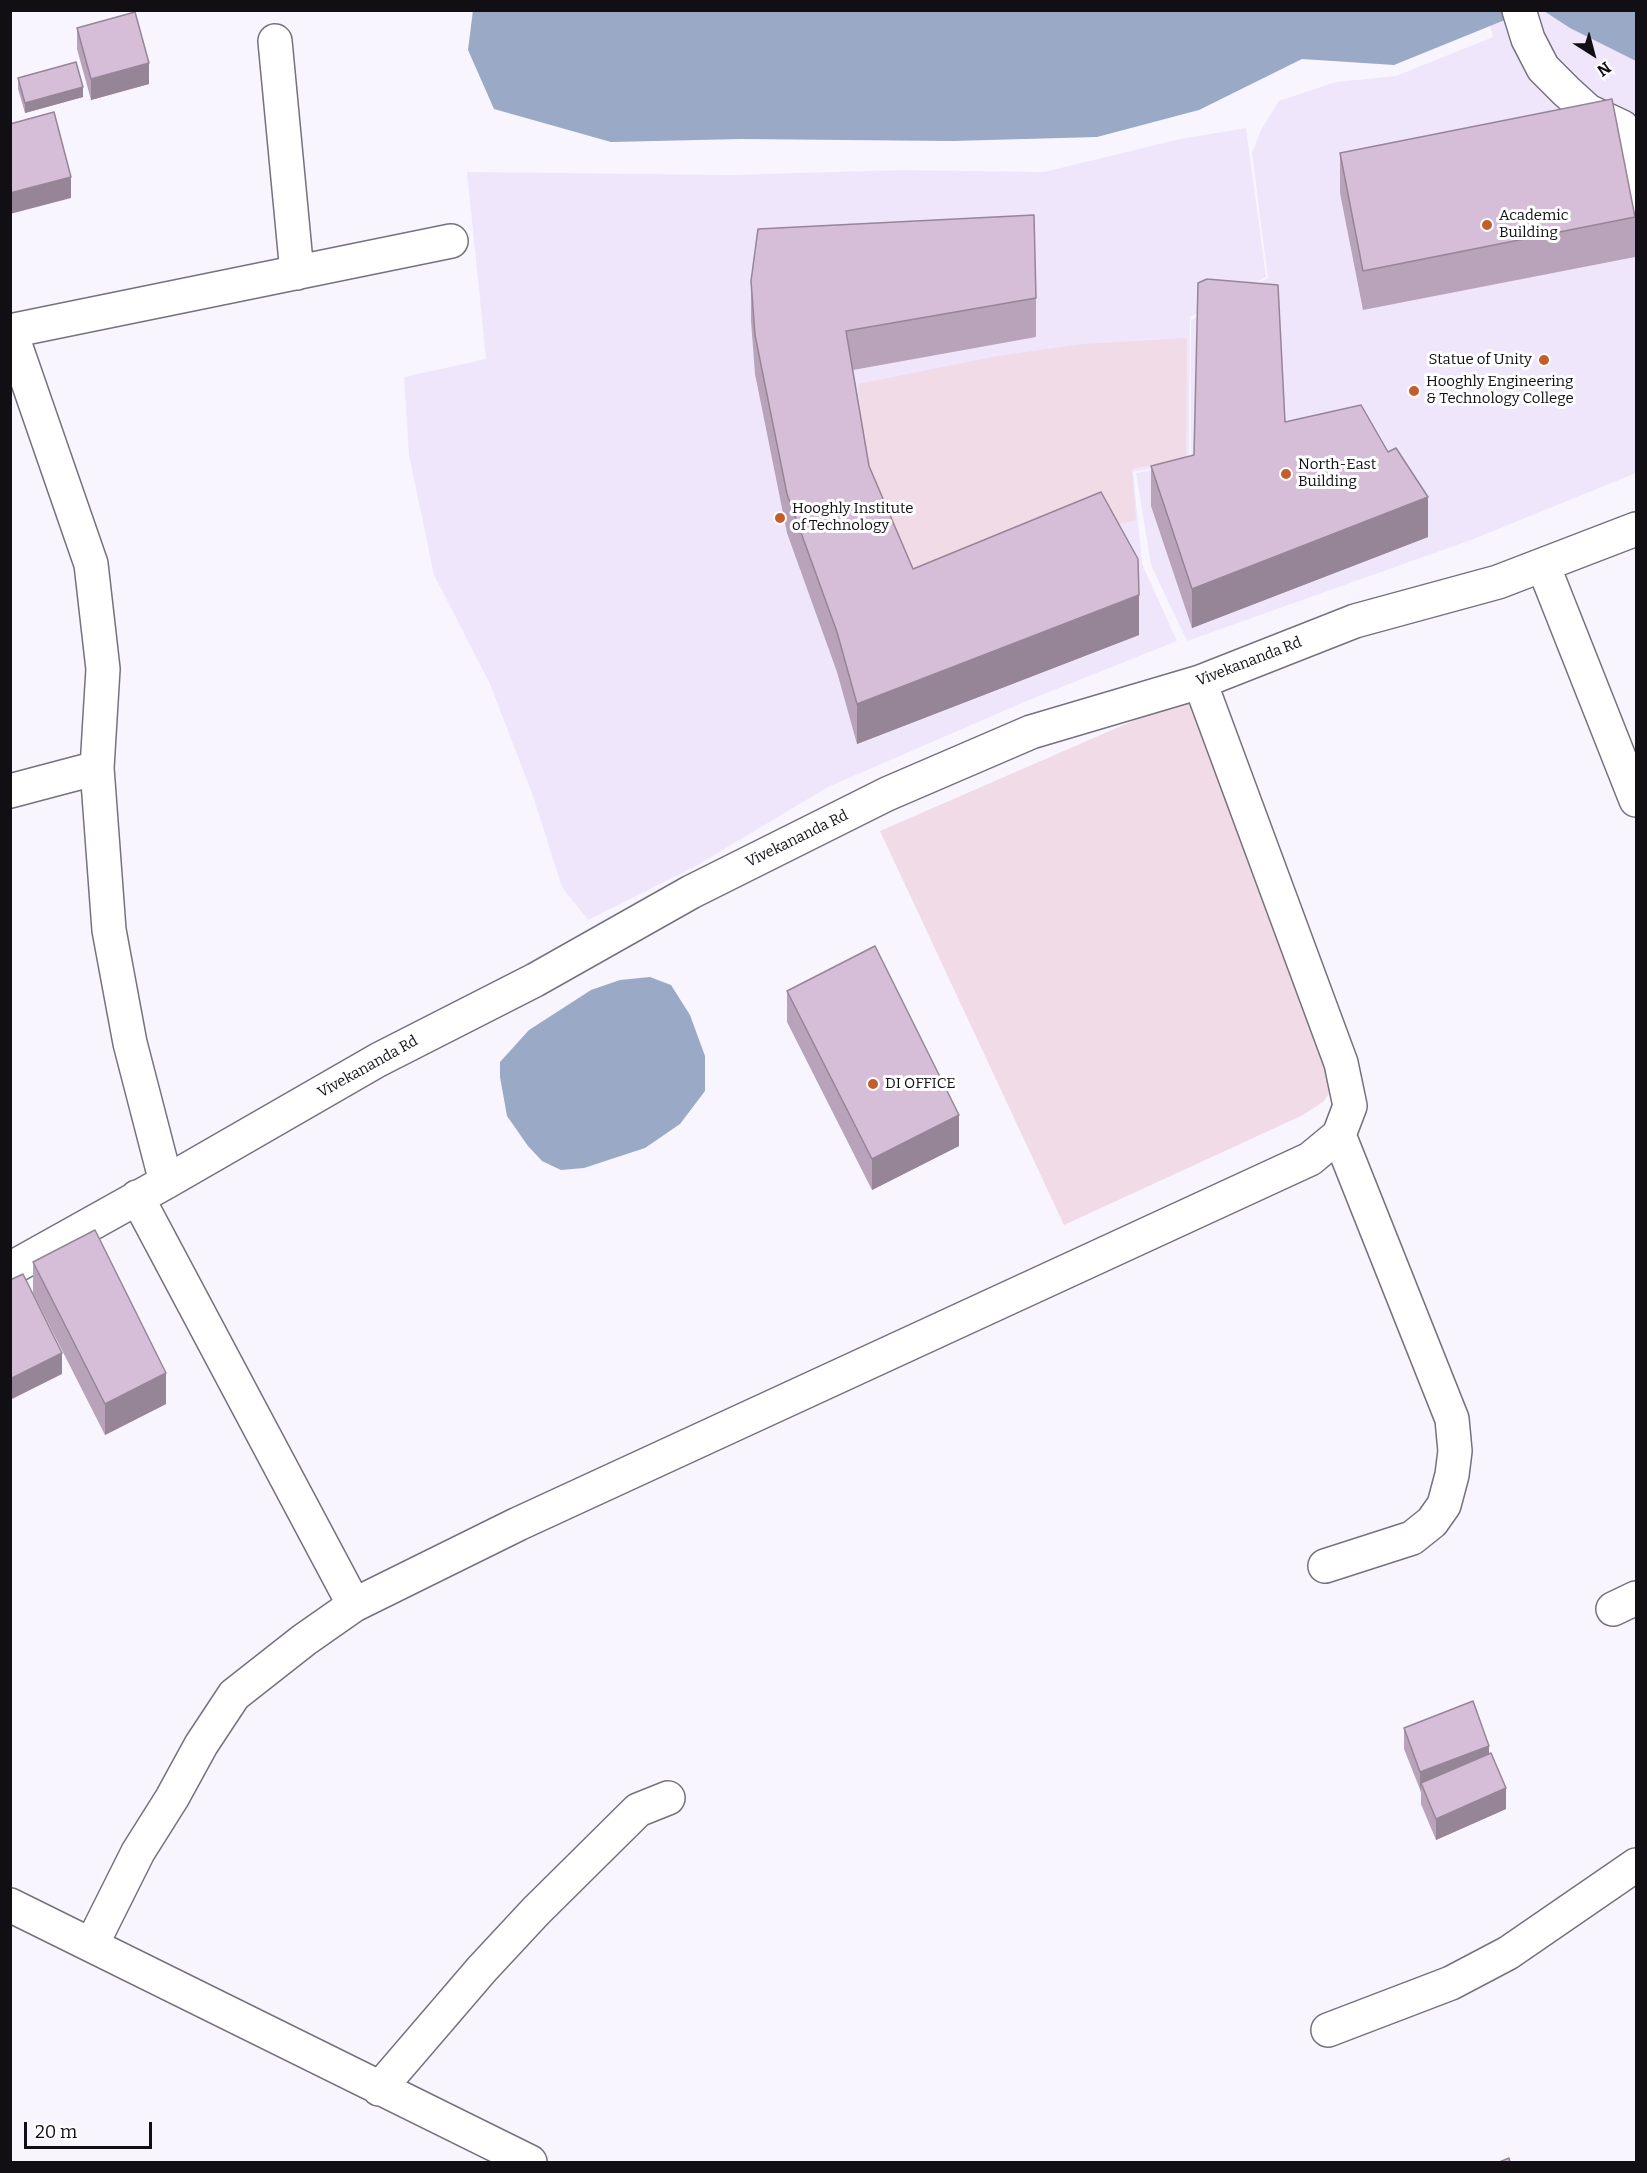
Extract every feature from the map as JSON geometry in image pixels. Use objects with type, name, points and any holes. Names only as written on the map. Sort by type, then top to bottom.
[{"type":"street","points":[[1523,25],[1543,68],[1566,92],[1588,111],[1622,127],[1636,199]]},
{"type":"street","points":[[275,41],[297,273]]},
{"type":"street","points":[[166,1182],[130,1043],[109,930],[97,768],[103,669],[91,564],[10,331],[451,241]]},
{"type":"street","name":"Vivekananda Rd","points":[[10,1269],[378,1060],[535,980],[691,891],[887,794],[1030,732],[1200,682],[1355,621],[1498,582],[1636,529]]},
{"type":"street","points":[[1543,565],[1636,800]]},
{"type":"street","points":[[92,1944],[138,1852],[172,1798],[201,1745],[234,1695],[304,1640],[354,1605],[518,1524],[1310,1159],[1339,1136],[1350,1106],[1341,1064],[1200,682]]},
{"type":"street","points":[[10,791],[97,768]]},
{"type":"street","points":[[1324,1566],[1412,1538],[1432,1522],[1444,1505],[1452,1475],[1455,1451],[1452,1419],[1339,1136]]},
{"type":"street","points":[[137,1197],[354,1605]]},
{"type":"street","points":[[379,2089],[482,1969],[536,1911],[638,1810],[668,1798]]},
{"type":"street","points":[[1328,2030],[1450,1983],[1489,1963],[1517,1947],[1636,1865]]},
{"type":"street","points":[[10,1905],[530,2163]]},
{"type":"shaded area","name":"Hooghly Engineering & Technology College","points":[[1486,11],[1636,11],[1636,473],[1471,540],[1187,641],[1151,565],[1136,473],[1191,463],[1191,320],[1268,278],[1252,153],[1261,130],[1279,101],[1336,82],[1396,76],[1493,37]]},
{"type":"shaded area","name":"Hooghly Institute of Technology","points":[[1246,128],[1266,277],[1190,317],[1189,461],[1133,472],[1142,564],[1177,641],[1029,700],[828,787],[694,867],[588,920],[562,887],[533,796],[490,684],[434,575],[409,455],[404,377],[486,359],[467,172],[731,175],[902,170],[1044,172],[1180,139]]},
{"type":"shaded area","points":[[1187,338],[1186,458],[1132,469],[1136,520],[1091,531],[912,600],[867,501],[858,384],[997,356],[1083,344]]},
{"type":"shaded area","points":[[1197,693],[1334,1087],[1323,1102],[1301,1116],[1064,1225],[880,831]]},
{"type":"water","points":[[473,10],[1527,11],[1394,65],[1302,59],[1199,110],[1097,137],[952,141],[741,139],[611,142],[494,109],[468,50]]},
{"type":"water","points":[[1544,11],[1636,11],[1636,61],[1570,28]]},
{"type":"water","points":[[650,977],[671,985],[690,1015],[705,1056],[705,1091],[680,1124],[645,1148],[584,1168],[561,1170],[542,1161],[528,1146],[507,1116],[500,1077],[500,1062],[529,1030],[591,990],[620,980]]},
{"type":"building","points":[[135,12],[149,63],[91,79],[77,28]]},
{"type":"building","points":[[76,62],[83,87],[25,103],[18,78]]},
{"type":"building","name":"Academic Building","points":[[1612,99],[1635,217],[1363,271],[1340,153]]},
{"type":"building","points":[[54,112],[71,177],[10,193],[10,124]]},
{"type":"building","points":[[1034,215],[1036,298],[846,331],[869,466],[913,569],[1101,492],[1138,559],[1139,595],[857,704],[837,632],[787,494],[755,335],[751,281],[758,229]]},
{"type":"building","name":"North-East Building","points":[[1207,279],[1278,285],[1285,422],[1361,405],[1388,452],[1396,448],[1428,497],[1192,589],[1151,466],[1194,455],[1198,283]]},
{"type":"building","name":"DI OFFICE","points":[[875,946],[959,1115],[872,1159],[787,991]]},
{"type":"building","points":[[95,1230],[166,1373],[105,1404],[33,1262]]},
{"type":"building","points":[[23,1274],[62,1353],[10,1379],[10,1280]]},
{"type":"building","points":[[1473,1701],[1489,1746],[1420,1772],[1404,1728]]},
{"type":"building","points":[[1491,1753],[1506,1788],[1436,1819],[1421,1783]]},
{"type":"building","points":[[1509,2158],[1510,2163],[1497,2163]]},
{"type":"place","name":"Academic Building","points":[[1487,225]]},
{"type":"place","name":"Statue of Unity","points":[[1544,360]]},
{"type":"place","name":"Hooghly Engineering & Technology College","points":[[1414,391]]},
{"type":"place","name":"North-East Building","points":[[1286,474]]},
{"type":"place","name":"Hooghly Institute of Technology","points":[[780,518]]},
{"type":"place","name":"DI OFFICE","points":[[873,1084]]}]
